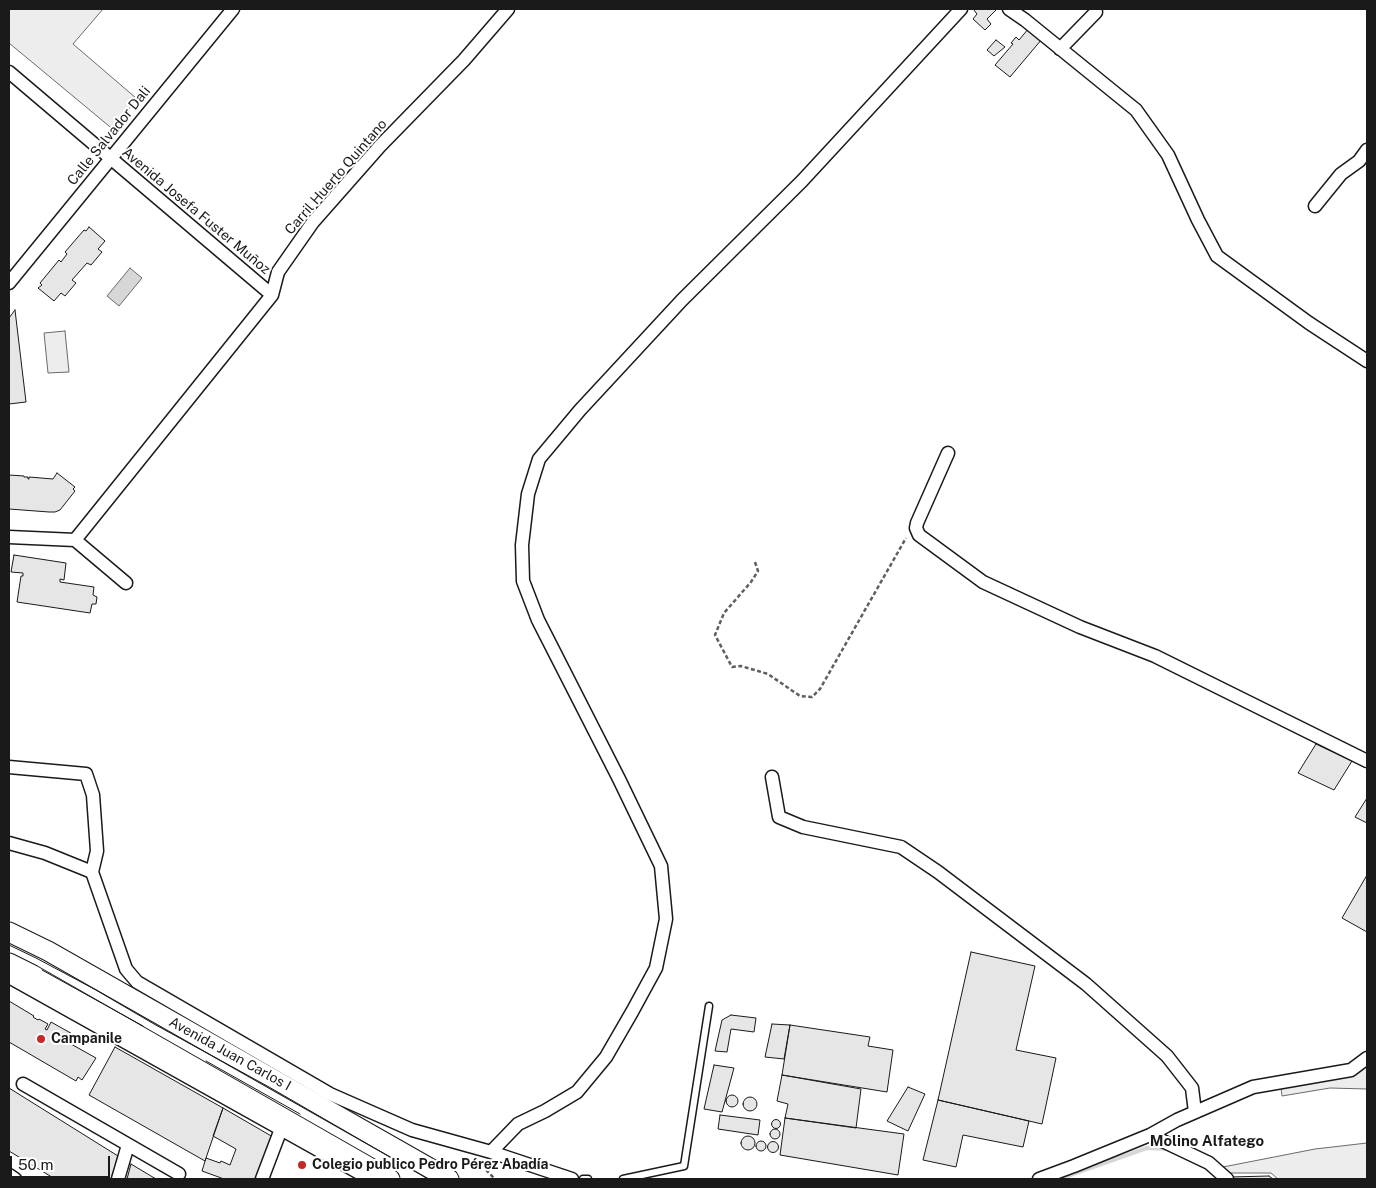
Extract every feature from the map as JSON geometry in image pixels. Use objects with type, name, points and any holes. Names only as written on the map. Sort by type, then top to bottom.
[{"type":"main road","name":"Avenida Juan Carlos I","points":[[9,932],[48,951],[449,1179]]},
{"type":"main road","name":"Avenida Juan Carlos I","points":[[9,963],[390,1179]]},
{"type":"street","name":"Calle Salvador Dali","points":[[9,283],[233,9]]},
{"type":"street","name":"Carril Huerto Quintano","points":[[74,540],[272,295],[278,272],[313,222],[380,146],[464,60],[508,9]]},
{"type":"street","points":[[490,1152],[518,1124],[577,1092],[606,1057],[656,968],[666,919],[662,866],[538,620],[523,582],[522,545],[528,494],[539,459],[580,410],[682,300],[802,181],[961,9]]},
{"type":"street","points":[[1009,9],[1136,110],[1168,155],[1217,256],[1309,323],[1367,361]]},
{"type":"street","points":[[1060,49],[1096,12]]},
{"type":"street","name":"Avenida Josefa Fuster Muñoz","points":[[9,72],[272,295]]},
{"type":"street","points":[[1315,206],[1341,174],[1359,161],[1367,150]]},
{"type":"street","points":[[948,454],[916,528],[919,535],[983,582],[1080,627],[1155,656],[1367,761]]},
{"type":"street","points":[[9,537],[74,540],[126,584]]},
{"type":"street","points":[[9,767],[86,774],[93,795],[97,851],[92,872],[126,969],[137,982],[330,1094],[412,1130],[490,1152],[572,1179]]},
{"type":"street","points":[[772,777],[779,817],[803,827],[901,847],[938,872],[1086,984],[1167,1056],[1192,1088],[1195,1112]]},
{"type":"street","points":[[9,844],[45,853],[92,872]]},
{"type":"street","points":[[9,977],[370,1179]]},
{"type":"street","points":[[1039,1179],[1150,1135],[1195,1112],[1253,1087],[1351,1070],[1367,1058]]},
{"type":"street","points":[[23,1084],[179,1174]]},
{"type":"street","points":[[262,1179],[281,1129]]},
{"type":"street","points":[[1150,1135],[1209,1164],[1227,1179]]},
{"type":"street","points":[[118,1179],[128,1145]]},
{"type":"street","points":[[9,1175],[15,1179]]},
{"type":"lane","points":[[623,1179],[684,1166],[709,1006]]},
{"type":"lane","points":[[583,1179],[588,1179]]},
{"type":"path","points":[[755,562],[758,571],[724,613],[715,635],[732,667],[741,666],[768,674],[800,696],[812,697],[820,689],[909,533],[916,528]]},
{"type":"path","points":[[490,1152],[486,1161],[487,1171],[495,1179]]},
{"type":"shaded area","points":[[9,9],[103,9],[73,44],[136,98],[115,131],[9,43]]},
{"type":"shaded area","points":[[130,268],[142,278],[119,306],[107,296]]},
{"type":"shaded area","points":[[65,331],[69,372],[48,373],[44,333]]},
{"type":"shaded area","points":[[1367,1064],[1367,1089],[1330,1088],[1282,1096],[1281,1088]]},
{"type":"shaded area","points":[[1367,1143],[1367,1179],[1278,1179],[1271,1173],[1230,1173],[1223,1167],[1315,1149]]},
{"type":"building","points":[[975,9],[997,9],[987,19],[991,24],[985,30],[973,19],[977,14]]},
{"type":"building","points":[[1029,28],[1042,39],[1010,77],[995,65],[1013,44],[1011,43],[1016,37],[1019,40]]},
{"type":"building","points":[[996,40],[1005,47],[994,56],[987,50]]},
{"type":"building","points":[[89,227],[105,241],[98,249],[102,252],[91,265],[87,263],[72,280],[76,283],[65,296],[61,293],[54,301],[38,288],[42,285],[40,283],[59,260],[61,262],[67,254],[65,252],[84,230],[86,231]]},
{"type":"building","points":[[15,310],[26,402],[9,404],[9,318]]},
{"type":"building","points":[[57,473],[75,487],[73,489],[75,491],[60,510],[49,512],[9,509],[9,475],[24,476],[28,477],[28,479],[29,477],[53,479]]},
{"type":"building","points":[[14,555],[66,563],[64,580],[60,579],[60,582],[94,587],[93,595],[97,597],[96,604],[92,604],[90,613],[17,602],[23,573],[11,572]]},
{"type":"building","points":[[1316,744],[1352,761],[1334,790],[1298,773]]},
{"type":"building","points":[[1367,798],[1367,823],[1355,817]]},
{"type":"building","points":[[1367,875],[1367,932],[1342,918]]},
{"type":"building","points":[[971,952],[1035,966],[1016,1050],[1056,1058],[1042,1124],[938,1100]]},
{"type":"building","name":"Campanile","points":[[9,1001],[38,1020],[48,1024],[45,1029],[47,1030],[51,1022],[76,1036],[71,1044],[96,1058],[82,1080],[78,1077],[76,1081],[9,1042]]},
{"type":"building","points":[[731,1015],[756,1018],[754,1032],[731,1029],[727,1052],[715,1051],[722,1020]]},
{"type":"building","points":[[772,1024],[790,1025],[784,1059],[765,1057]]},
{"type":"building","points":[[790,1025],[870,1037],[868,1046],[893,1050],[887,1092],[782,1075]]},
{"type":"building","points":[[115,1047],[223,1108],[205,1161],[89,1095]]},
{"type":"building","points":[[714,1065],[734,1068],[722,1112],[704,1109]]},
{"type":"building","points":[[782,1075],[861,1089],[856,1128],[785,1118],[788,1104],[777,1101]]},
{"type":"building","points":[[908,1087],[925,1094],[908,1131],[887,1121]]},
{"type":"building","points":[[9,1088],[118,1156],[111,1179],[55,1179],[9,1151]]},
{"type":"building","points":[[732,1095],[738,1101],[732,1107],[726,1101]]},
{"type":"building","points":[[747,1097],[753,1097],[757,1104],[753,1111],[747,1111],[743,1107],[743,1101]]},
{"type":"building","points":[[938,1100],[1029,1121],[1023,1147],[963,1135],[956,1167],[923,1160]]},
{"type":"building","points":[[223,1108],[273,1137],[257,1179],[224,1179],[202,1171],[206,1158],[230,1165],[236,1149],[213,1136]]},
{"type":"building","points":[[720,1115],[760,1120],[758,1135],[718,1129]]},
{"type":"building","points":[[785,1118],[904,1134],[898,1175],[780,1155]]},
{"type":"building","points":[[776,1119],[781,1124],[776,1129],[771,1124]]},
{"type":"building","points":[[773,1129],[777,1129],[780,1134],[777,1139],[773,1139],[770,1136],[770,1132]]},
{"type":"building","points":[[745,1136],[751,1136],[755,1143],[751,1150],[745,1150],[741,1146],[741,1140]]},
{"type":"building","points":[[761,1141],[766,1146],[761,1151],[756,1146]]},
{"type":"building","points":[[771,1142],[775,1142],[778,1147],[777,1151],[771,1152],[768,1149],[768,1145]]},
{"type":"building","points":[[131,1164],[156,1179],[127,1179]]},
{"type":"building","points":[[1269,1176],[1273,1179],[1232,1179],[1230,1177]]},
{"type":"waterway","points":[[1059,1179],[1147,1148],[1169,1149]]},
{"type":"tram line","points":[[9,945],[96,990],[428,1179]]},
{"type":"tram line","points":[[42,970],[143,1026]]},
{"type":"tram line","points":[[206,1061],[300,1114]]},
{"type":"place","name":"Campanile","points":[[41,1039]]},
{"type":"place","name":"Colegio publico Pedro Pérez Abadía","points":[[302,1165]]},
{"type":"district","name":"Molino Alfatego","points":[[1207,1141]]}]
